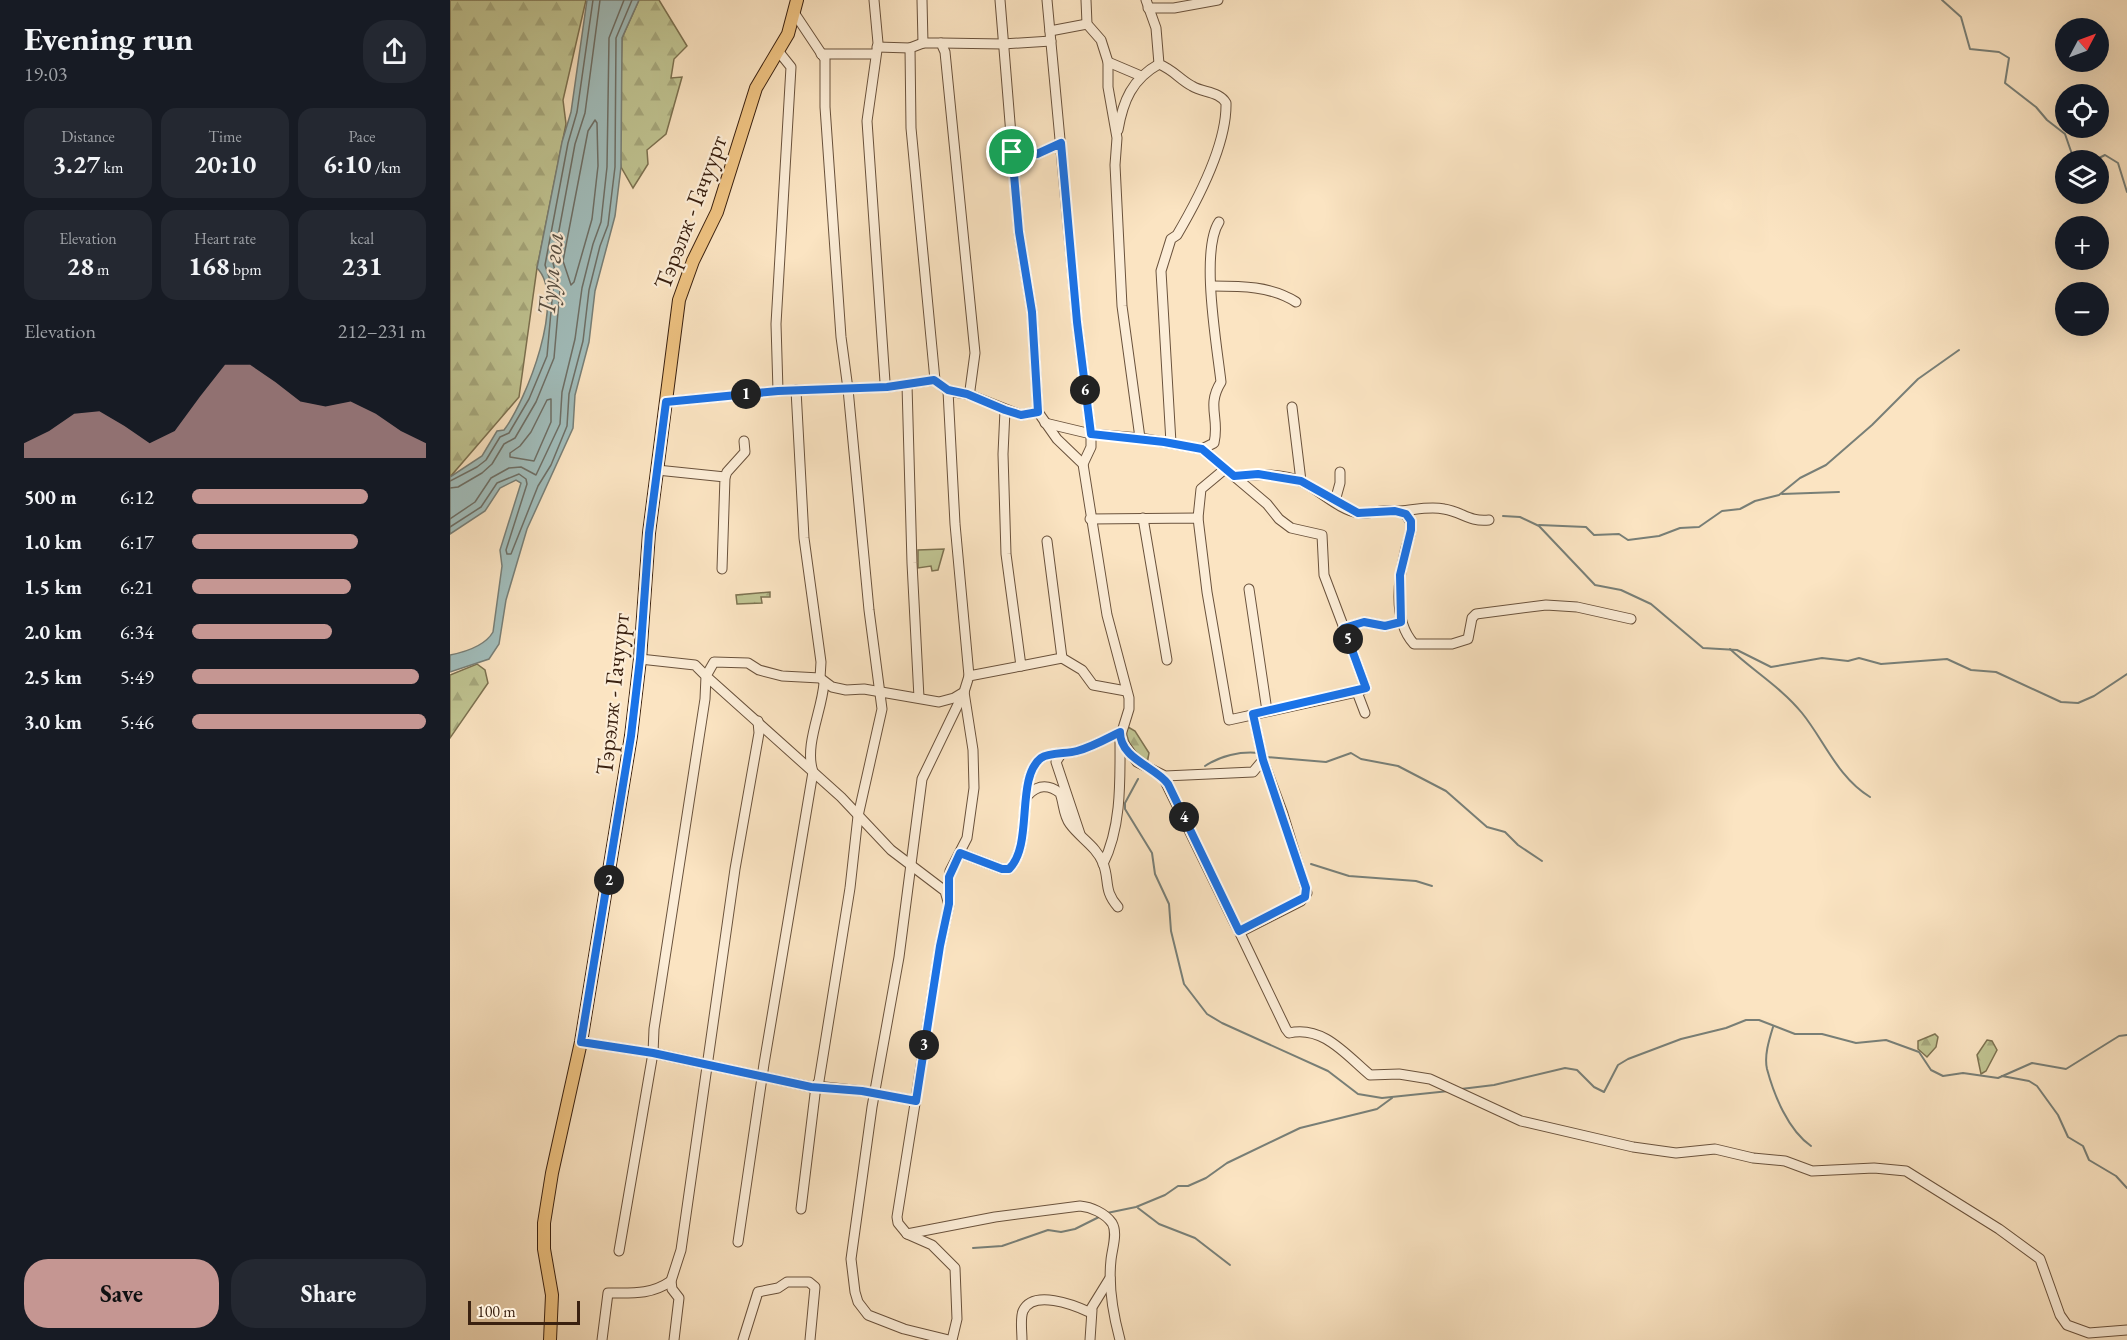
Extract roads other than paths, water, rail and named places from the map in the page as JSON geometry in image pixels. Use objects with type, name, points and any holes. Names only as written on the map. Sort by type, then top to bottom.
[{"type":"main road","name":"Тэрэлж - Гачуурт","points":[[550,1340],[552,1296],[544,1249],[544,1223],[552,1173],[581,1042],[612,862],[640,659],[649,533],[666,402],[669,358],[683,286],[717,212],[756,88],[779,52],[795,14],[797,0]]},
{"type":"street","points":[[874,0],[876,51],[867,121],[887,387]]},
{"type":"street","points":[[922,0],[923,43]]},
{"type":"street","points":[[1000,0],[1019,232],[1032,312],[1038,412],[1045,423],[1083,464]]},
{"type":"street","points":[[1047,0],[1077,322],[1091,434],[1091,447],[1083,464],[1107,615],[1129,709],[1120,735],[1120,788],[1115,825],[1103,864],[1105,886],[1118,907]]},
{"type":"street","points":[[1086,0],[1087,24],[1101,40],[1108,62],[1108,87],[1117,138]]},
{"type":"street","points":[[1159,64],[1156,28],[1147,4],[1218,0]]},
{"type":"street","points":[[795,14],[825,59],[825,106],[841,338],[869,610],[882,709],[858,816],[839,961],[816,1086],[801,1209]]},
{"type":"street","points":[[821,54],[910,48],[923,43],[1003,44],[1051,36],[1087,24]]},
{"type":"street","points":[[941,43],[945,52],[975,353],[970,390],[967,394]]},
{"type":"street","points":[[910,48],[911,139],[934,380]]},
{"type":"street","points":[[778,391],[776,324],[791,67],[779,52]]},
{"type":"street","points":[[1108,62],[1141,76]]},
{"type":"street","points":[[1140,438],[1122,306],[1115,165],[1117,138],[1127,94],[1141,76],[1159,64]]},
{"type":"street","points":[[1159,64],[1174,71],[1191,86],[1221,96],[1226,104],[1215,154],[1203,189],[1177,235],[1171,239],[1161,271],[1171,443]]},
{"type":"street","points":[[1012,152],[1037,154],[1061,143]]},
{"type":"street","points":[[1202,449],[1215,443],[1217,434],[1212,396],[1221,382],[1211,296],[1213,286],[1212,233],[1219,222]]},
{"type":"street","points":[[1213,286],[1255,287],[1286,296],[1296,302]]},
{"type":"street","points":[[666,402],[778,391],[887,387],[934,380],[948,390],[967,394],[1021,415],[1038,412]]},
{"type":"street","points":[[907,385],[912,563],[920,698]]},
{"type":"street","points":[[738,1242],[764,1078],[764,1064],[813,772],[810,764],[822,681],[804,538],[796,390]]},
{"type":"street","points":[[948,390],[955,524],[969,676],[964,692],[922,778],[909,862],[910,874],[899,957],[875,1094],[851,1259],[858,1302],[868,1315],[904,1329],[950,1340],[957,1319],[955,1268],[932,1245],[908,1234],[897,1223],[897,1217],[940,946],[949,904],[950,871],[967,838],[974,788],[973,750],[964,692]]},
{"type":"street","points":[[1292,407],[1301,481]]},
{"type":"street","points":[[1005,410],[1003,454],[1006,554],[1021,666]]},
{"type":"street","points":[[1045,423],[1091,434],[1140,438],[1202,449],[1268,504],[1279,519],[1291,528],[1322,535],[1324,575],[1366,688],[1357,692],[1229,720],[1207,592],[1198,518],[1201,489],[1225,469]]},
{"type":"street","points":[[722,569],[725,477],[745,452],[744,441]]},
{"type":"street","points":[[657,470],[725,477]]},
{"type":"street","points":[[1335,501],[1340,483],[1340,472]]},
{"type":"street","points":[[1234,476],[1258,474],[1301,481],[1358,513],[1430,507],[1446,509],[1466,519],[1489,520]]},
{"type":"street","points":[[1395,511],[1406,514],[1411,521],[1400,575],[1401,622],[1404,634],[1414,644],[1452,644],[1468,639],[1472,618],[1476,614],[1546,605],[1577,607],[1631,619]]},
{"type":"street","points":[[1143,518],[1167,660]]},
{"type":"street","points":[[1090,519],[1198,518]]},
{"type":"street","points":[[1047,541],[1062,658]]},
{"type":"street","points":[[1249,589],[1267,711]]},
{"type":"street","points":[[1344,628],[1364,622],[1385,626],[1401,622]]},
{"type":"street","points":[[969,676],[1062,658],[1082,670],[1093,685],[1126,691]]},
{"type":"street","points":[[640,659],[695,665],[813,772],[891,850],[929,876],[948,896]]},
{"type":"street","points":[[619,1251],[653,1053],[654,1029],[705,699],[706,676],[714,662],[748,663],[759,670],[782,676],[822,681],[846,690],[864,689],[939,702],[954,699],[964,692]]},
{"type":"street","points":[[1357,692],[1365,713]]},
{"type":"street","points":[[1239,931],[1301,901],[1307,893],[1283,814],[1263,760],[1253,714]]},
{"type":"street","points":[[674,1340],[679,1298],[672,1288],[671,1281],[681,1250],[735,869],[759,733],[758,721]]},
{"type":"street","points":[[1120,735],[1137,762],[1162,775],[1180,777],[1253,772],[1263,760]]},
{"type":"street","points":[[960,853],[1002,869],[1009,869],[1018,856],[1029,781],[1039,760],[1046,756],[1079,751],[1120,735]]},
{"type":"street","points":[[1061,754],[1056,762],[1080,834]]},
{"type":"street","points":[[1162,775],[1289,1033],[1304,1030],[1317,1033],[1340,1048],[1370,1075],[1400,1074],[1430,1079],[1521,1121],[1633,1147],[1676,1153],[1715,1149],[1753,1158],[1785,1161],[1812,1171],[1874,1168],[1906,1171],[1999,1229],[2040,1259],[2060,1315],[2067,1324],[2090,1333],[2127,1330]]},
{"type":"street","points":[[1028,795],[1036,787],[1055,789],[1060,793],[1065,816],[1103,864]]},
{"type":"street","points":[[581,1042],[653,1053],[764,1078],[916,1101]]},
{"type":"street","points":[[908,1234],[995,1217],[1080,1206],[1092,1207],[1112,1222],[1115,1230],[1110,1278],[1112,1309],[1120,1340]]},
{"type":"street","points":[[1090,1340],[1092,1310],[1096,1298],[1110,1278]]},
{"type":"street","points":[[602,1340],[608,1293],[648,1293],[671,1281]]},
{"type":"street","points":[[743,1340],[758,1292],[778,1288],[787,1282],[799,1281],[812,1283],[815,1287],[810,1340]]},
{"type":"street","points":[[1022,1340],[1022,1312],[1035,1303],[1046,1299],[1066,1303],[1089,1312],[1092,1310]]},
{"type":"water","name":"Туул гол","points":[[587,0],[639,0],[622,38],[621,167],[615,216],[595,291],[589,342],[575,395],[573,428],[527,529],[506,600],[499,644],[489,659],[450,672],[450,655],[480,645],[493,632],[502,566],[500,550],[521,483],[516,480],[500,488],[485,511],[450,534],[450,477],[482,456],[497,431],[504,430],[523,397],[540,349],[546,325],[548,302],[545,282],[537,268],[562,142],[571,112]]},
{"type":"waterway","points":[[1942,0],[1961,17],[1970,49],[1999,52],[2009,58],[2005,83],[2065,134],[2071,150]]},
{"type":"waterway","points":[[2109,157],[2118,163],[2127,192]]},
{"type":"waterway","points":[[1539,525],[1586,527],[1594,535],[1619,534],[1628,540],[1659,536],[1680,528],[1699,527],[1722,511],[1740,509],[1755,501],[1779,495],[1800,478],[1826,465],[1872,425],[1918,379],[1959,350]]},
{"type":"waterway","points":[[1782,494],[1839,492]]},
{"type":"waterway","points":[[1503,516],[1520,517],[1539,526],[1595,585],[1621,590],[1651,604],[1703,648],[1737,650],[1771,667],[1822,658],[1848,661],[1859,658],[1881,664],[1947,659],[1971,670],[1996,672],[2061,702],[2078,703],[2094,696],[2127,674]]},
{"type":"waterway","points":[[1730,649],[1794,704],[1840,769],[1849,780],[1870,797]]},
{"type":"waterway","points":[[1205,766],[1230,755],[1259,753]]},
{"type":"waterway","points":[[1267,757],[1326,762],[1351,753],[1361,759],[1398,766],[1446,791],[1487,827],[1505,832],[1518,845],[1542,861]]},
{"type":"waterway","points":[[1138,779],[1125,803],[1125,809],[1152,853],[1155,874],[1169,904],[1171,931],[1184,984],[1207,1014],[1328,1071],[1358,1094],[1382,1098],[1449,1091]]},
{"type":"waterway","points":[[1311,864],[1349,876],[1416,881],[1432,886]]},
{"type":"waterway","points":[[1461,1089],[1494,1085],[1565,1068],[1577,1070],[1594,1087],[1604,1092],[1618,1065],[1628,1059],[1681,1039],[1726,1028],[1746,1020],[1759,1020],[1795,1034],[1822,1034],[1856,1043],[1886,1040],[1919,1052],[1931,1070],[1943,1076],[1963,1073],[1998,1078],[2032,1063],[2066,1069],[2119,1036],[2127,1035]]},
{"type":"waterway","points":[[1773,1027],[1766,1059],[1770,1079],[1778,1101],[1795,1131],[1811,1146]]},
{"type":"waterway","points":[[2002,1076],[2029,1081],[2037,1086],[2058,1115],[2068,1137],[2083,1146],[2089,1160],[2116,1176],[2127,1188]]},
{"type":"waterway","points":[[1107,1213],[1136,1207],[1165,1195],[1178,1186],[1188,1186],[1206,1178],[1227,1163],[1300,1128],[1377,1109],[1392,1098]]},
{"type":"waterway","points":[[1138,1208],[1159,1224],[1195,1238],[1230,1265]]},
{"type":"waterway","points":[[973,1248],[1002,1246],[1048,1230],[1061,1232],[1075,1229],[1099,1217]]}]
